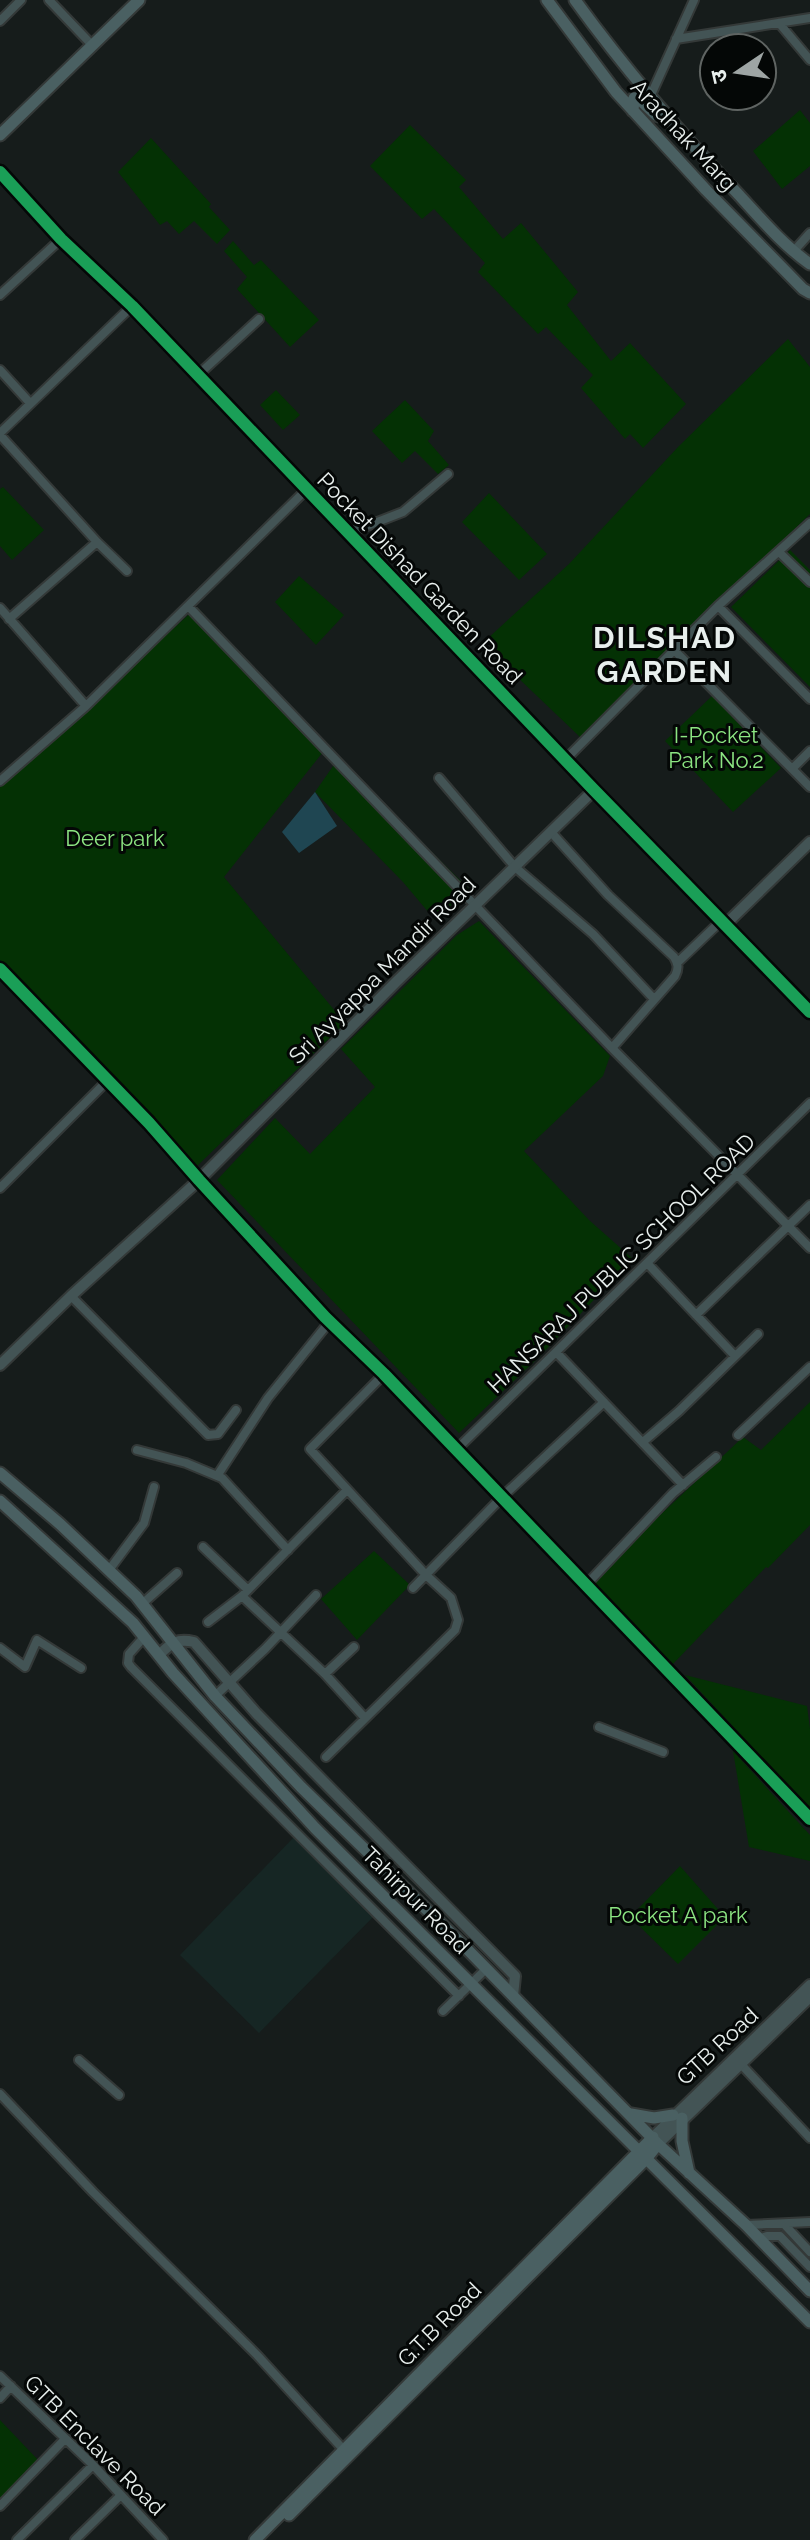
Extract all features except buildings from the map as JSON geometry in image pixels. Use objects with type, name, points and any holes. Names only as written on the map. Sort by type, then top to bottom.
[{"type":"main road","points":[[0,135],[128,0]]},
{"type":"main road","points":[[0,125],[139,0]]},
{"type":"main road","name":"Aradhak Marg","points":[[547,0],[616,92],[808,294]]},
{"type":"main road","name":"Aradhak Marg","points":[[575,0],[650,97],[793,252],[810,264]]},
{"type":"main road","points":[[633,111],[632,101],[638,98],[656,115],[671,120]]},
{"type":"main road","name":"Tahirpur Road","points":[[0,1473],[109,1570],[142,1604],[215,1696],[364,1850],[810,2291]]},
{"type":"main road","name":"Tahirpur Road","points":[[0,1501],[145,1636],[173,1673],[315,1828],[810,2322]]},
{"type":"main road","points":[[351,1863],[364,1850]]},
{"type":"main road","points":[[630,2114],[654,2118],[678,2117],[689,2173]]},
{"type":"main road","name":"G.T.B Road","points":[[264,2540],[656,2140]]},
{"type":"main road","name":"G.T.B Road","points":[[255,2540],[343,2449],[642,2155]]},
{"type":"street","points":[[0,21],[21,0]]},
{"type":"street","points":[[49,0],[90,42]]},
{"type":"street","points":[[650,97],[694,0]]},
{"type":"street","points":[[676,39],[810,18]]},
{"type":"street","points":[[779,23],[810,60]]},
{"type":"street","name":"Pocket Dishad Garden Road","points":[[0,172],[61,239],[132,306],[810,1012]]},
{"type":"street","points":[[793,252],[810,233]]},
{"type":"street","points":[[0,295],[61,239]]},
{"type":"street","points":[[127,571],[0,434],[132,306]]},
{"type":"street","points":[[198,375],[259,319]]},
{"type":"street","points":[[0,370],[30,403]]},
{"type":"street","points":[[349,533],[403,512],[448,474]]},
{"type":"street","points":[[0,781],[86,706],[307,489]]},
{"type":"street","points":[[566,759],[718,606],[810,523]]},
{"type":"street","points":[[9,619],[97,542]]},
{"type":"street","points":[[779,552],[810,582]]},
{"type":"street","points":[[188,606],[612,1048],[810,1248]]},
{"type":"street","points":[[718,606],[810,699]]},
{"type":"street","points":[[0,608],[86,706]]},
{"type":"street","points":[[675,651],[810,787]]},
{"type":"street","points":[[792,769],[810,751]]},
{"type":"street","points":[[439,778],[515,867],[593,934],[654,999]]},
{"type":"street","name":"Sri Ayyappa Mandir Road","points":[[0,1365],[199,1180],[594,790]]},
{"type":"street","points":[[551,832],[608,895],[677,963],[678,971],[612,1048]]},
{"type":"street","points":[[677,963],[810,842]]},
{"type":"street","points":[[0,969],[149,1123],[330,1321],[457,1449],[810,1819]]},
{"type":"street","points":[[0,1188],[107,1081]]},
{"type":"street","name":"HANSARAJ PUBLIC SCHOOL ROAD","points":[[457,1449],[810,1103]]},
{"type":"street","points":[[696,1315],[810,1205]]},
{"type":"street","points":[[647,1263],[735,1356]]},
{"type":"street","points":[[71,1296],[208,1435],[218,1434],[236,1410]]},
{"type":"street","points":[[217,1476],[268,1398],[330,1321]]},
{"type":"street","points":[[643,1442],[758,1334]]},
{"type":"street","points":[[556,1352],[683,1485]]},
{"type":"street","points":[[738,1435],[810,1367]]},
{"type":"street","points":[[326,1757],[455,1630],[458,1620],[451,1598],[310,1449],[384,1374]]},
{"type":"street","points":[[413,1588],[502,1497],[604,1402]]},
{"type":"street","points":[[137,1450],[186,1463],[217,1476],[235,1490],[288,1550]]},
{"type":"street","points":[[586,1585],[673,1493],[716,1457]]},
{"type":"street","points":[[109,1570],[144,1523],[154,1487]]},
{"type":"street","points":[[208,1622],[245,1593],[347,1490]]},
{"type":"street","points":[[203,1547],[365,1718]]},
{"type":"street","points":[[142,1604],[177,1573]]},
{"type":"street","points":[[215,1696],[316,1595]]},
{"type":"street","points":[[145,1636],[129,1654],[131,1667],[459,1996]]},
{"type":"street","points":[[159,1655],[172,1643],[182,1639],[194,1642],[256,1713],[515,1976],[513,1996]]},
{"type":"street","points":[[0,1648],[25,1667],[37,1640],[81,1668]]},
{"type":"street","points":[[325,1674],[354,1647]]},
{"type":"street","points":[[599,1727],[663,1752]]},
{"type":"street","points":[[461,1943],[471,1932]]},
{"type":"street","points":[[443,2011],[486,1969]]},
{"type":"street","name":"GTB Road","points":[[738,2060],[810,1985]]},
{"type":"street","name":"GTB Road","points":[[656,2140],[738,2060],[810,1997]]},
{"type":"street","points":[[79,2060],[119,2095]]},
{"type":"street","points":[[738,2060],[810,2138]]},
{"type":"street","points":[[0,2094],[246,2345],[343,2449]]},
{"type":"street","points":[[746,2225],[810,2222]]},
{"type":"street","points":[[784,2224],[810,2252]]},
{"type":"street","points":[[759,2239],[780,2236],[810,2267]]},
{"type":"street","name":"GTB Enclave Road","points":[[0,2376],[93,2465],[163,2540]]},
{"type":"street","points":[[0,2398],[11,2386]]},
{"type":"street","points":[[0,2506],[65,2439]]},
{"type":"street","points":[[17,2540],[93,2465]]},
{"type":"street","points":[[75,2540],[121,2495]]},
{"type":"shaded area","points":[[295,1836],[375,1915],[259,2033],[180,1955]]},
{"type":"green space","points":[[800,110],[810,123],[810,166],[782,189],[753,151]]},
{"type":"green space","points":[[410,125],[466,180],[459,187],[503,239],[521,223],[578,292],[567,305],[611,361],[630,343],[686,404],[643,448],[630,434],[625,439],[581,388],[593,375],[546,327],[538,334],[478,272],[485,263],[434,209],[422,219],[370,166]]},
{"type":"green space","points":[[151,138],[211,204],[209,207],[230,230],[217,244],[194,221],[179,234],[167,221],[160,225],[118,172]]},
{"type":"green space","points":[[233,241],[254,265],[261,260],[319,320],[290,347],[237,289],[247,277],[224,251]]},
{"type":"green space","points":[[788,339],[810,367],[810,514],[580,737],[514,674],[486,640],[569,564],[678,447]]},
{"type":"green space","points":[[276,390],[300,415],[283,430],[260,405]]},
{"type":"green space","points":[[405,400],[434,431],[428,441],[449,465],[438,474],[415,451],[402,463],[372,431]]},
{"type":"green space","points":[[3,487],[44,530],[12,560],[0,546],[0,489]]},
{"type":"green space","points":[[489,493],[547,554],[519,580],[462,522]]},
{"type":"green space","points":[[790,550],[810,570],[810,687],[731,607]]},
{"type":"green space","points":[[299,576],[344,615],[316,645],[275,602]]},
{"type":"green space","name":"Deer park","points":[[197,607],[322,738],[319,749],[323,752],[224,877],[345,1023],[195,1168],[0,960],[0,787]]},
{"type":"green space","name":"I-Pocket Park No.2","points":[[712,696],[781,768],[733,812],[665,741]]},
{"type":"green space","points":[[338,759],[469,889],[435,920],[403,882],[315,792]]},
{"type":"green space","points":[[479,921],[610,1056],[603,1076],[524,1151],[589,1220],[633,1259],[539,1357],[459,1433],[217,1180],[275,1118],[310,1154],[375,1087],[341,1049],[457,935]]},
{"type":"green space","points":[[810,1402],[810,1525],[673,1664],[586,1585],[743,1437],[761,1450]]},
{"type":"green space","points":[[374,1551],[410,1585],[357,1640],[321,1599]]},
{"type":"green space","points":[[685,1675],[807,1706],[810,1809]]},
{"type":"green space","points":[[733,1751],[810,1835],[810,1861],[749,1847]]},
{"type":"green space","name":"Pocket A park","points":[[680,1866],[725,1917],[678,1964],[630,1917]]},
{"type":"green space","points":[[0,2420],[40,2462],[0,2500]]},
{"type":"water","points":[[315,792],[337,826],[299,853],[282,832]]},
{"type":"cycle path","points":[[0,172],[61,239],[132,306],[810,1012]]},
{"type":"cycle path","points":[[0,969],[149,1123],[325,1317],[384,1374],[810,1819]]},
{"type":"district","name":"DILSHAD GARDEN","points":[[665,655]]}]
